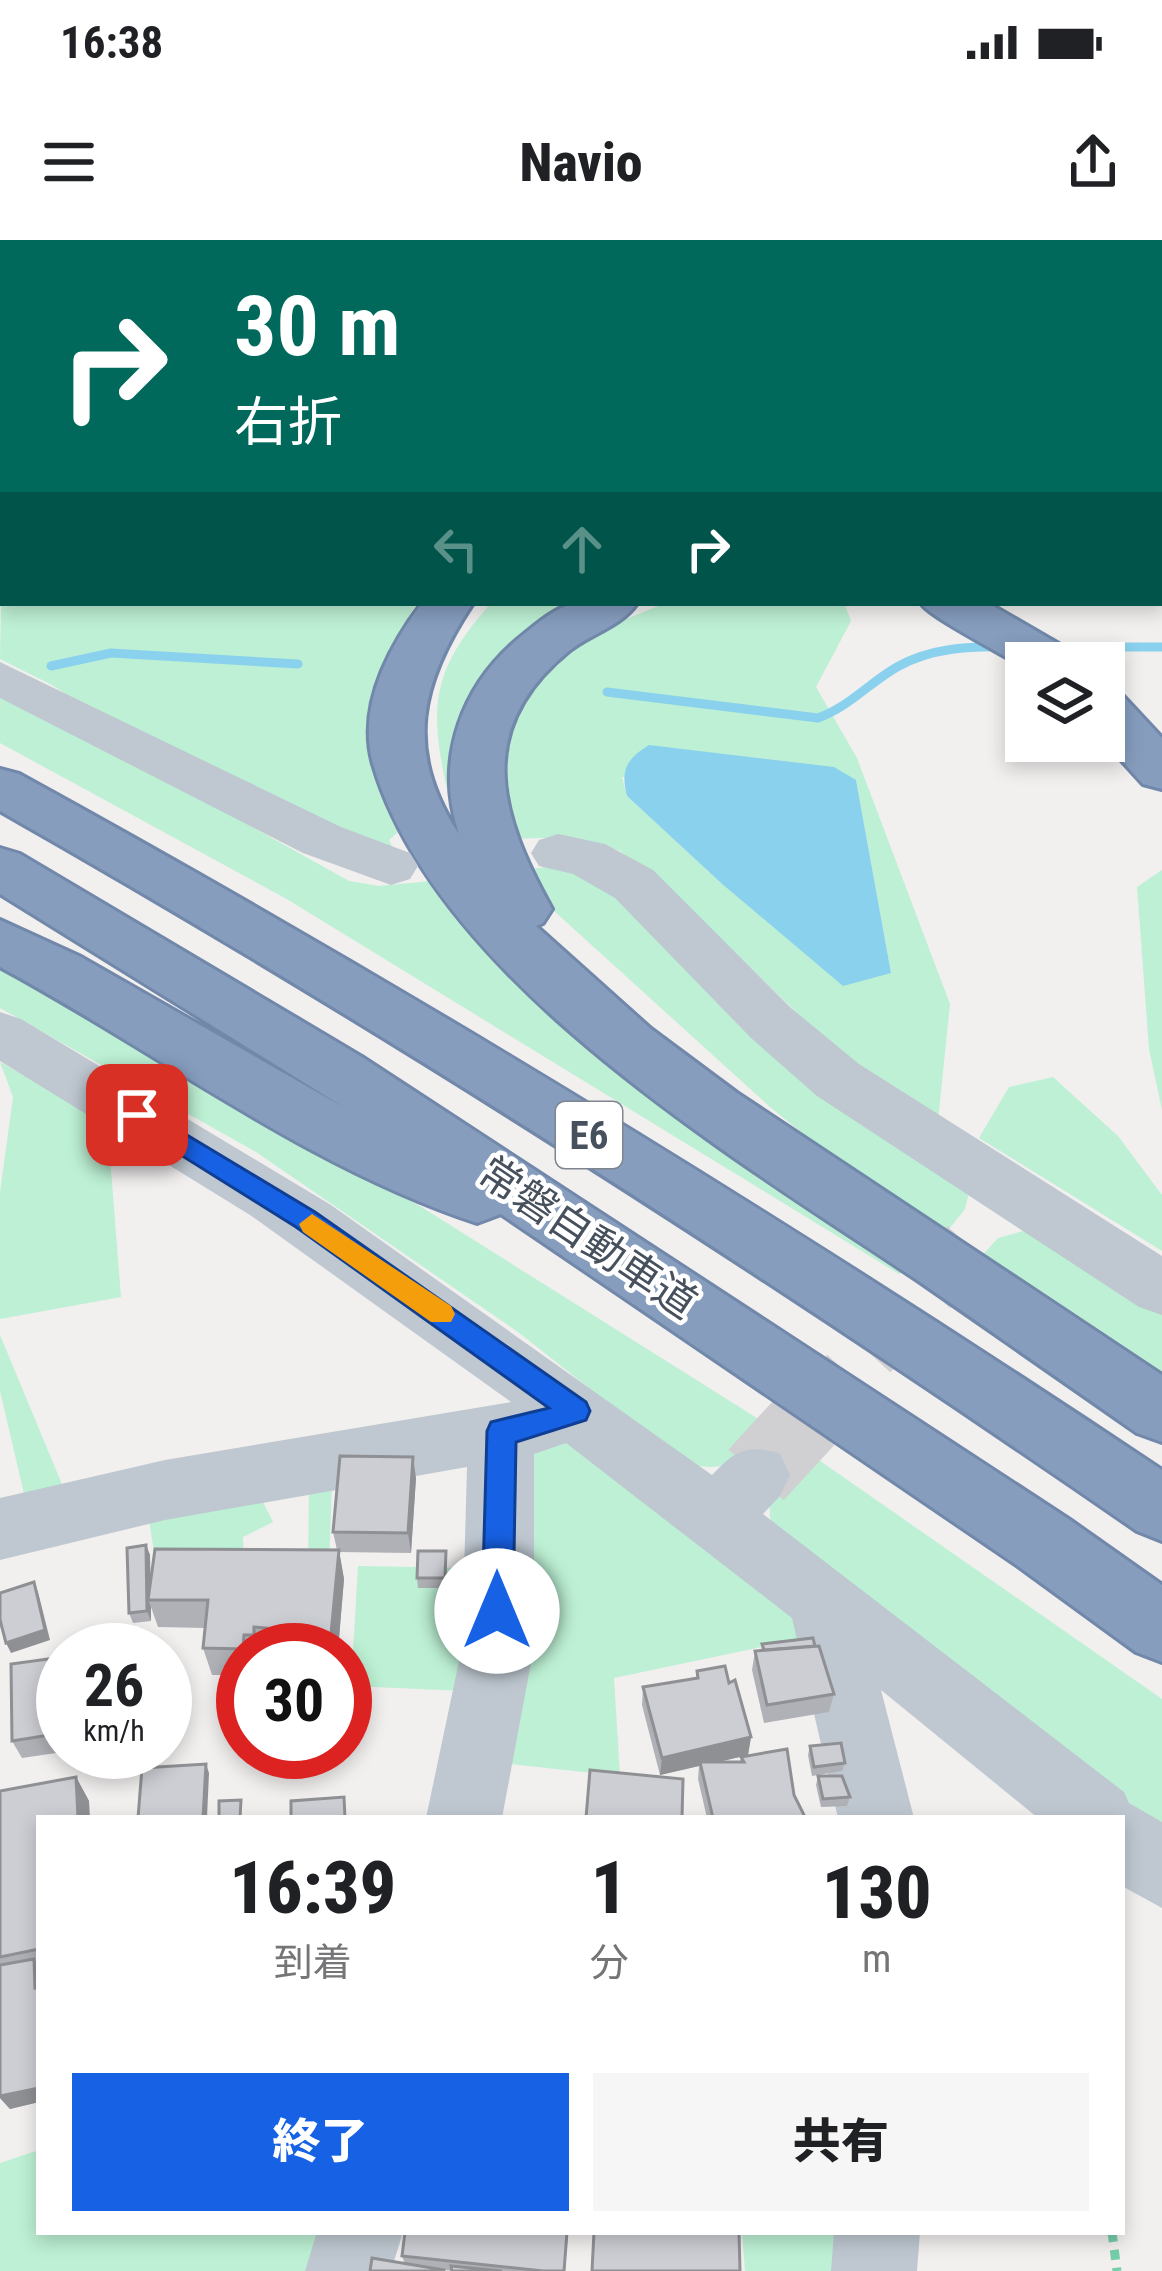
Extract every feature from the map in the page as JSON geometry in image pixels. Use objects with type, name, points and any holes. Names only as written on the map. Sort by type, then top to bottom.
[{"type":"highway","points":[[446,606],[416,649],[399,702],[399,760],[423,824],[488,912],[583,1004],[700,1100],[1162,1412]]},
{"type":"highway","points":[[607,606],[553,636],[504,681],[489,703],[474,758],[478,816],[503,879],[548,940],[622,1014],[781,1157]]},
{"type":"highway","points":[[952,606],[1020,642]]},
{"type":"highway","points":[[1125,731],[1162,771]]},
{"type":"highway","name":"常磐自動車道","points":[[0,787],[394,1014],[734,1225],[1162,1509]]},
{"type":"highway","name":"常磐自動車道","points":[[0,868],[340,1073],[1025,1530],[1162,1628]]},
{"type":"highway","points":[[0,940],[78,980],[405,1170],[598,1243]]},
{"type":"street","points":[[0,678],[322,840],[391,866]]},
{"type":"street","points":[[558,854],[586,857],[634,884],[771,1023],[999,1214],[1162,1289]]},
{"type":"street","points":[[0,1034],[305,1220],[575,1411],[737,1496],[823,1601],[1093,1815]]},
{"type":"street","points":[[0,1528],[165,1490],[529,1428],[575,1411]]},
{"type":"street","points":[[465,1815],[498,1647],[501,1431]]},
{"type":"street","points":[[823,1601],[875,1815]]},
{"type":"street","points":[[1125,1840],[1162,1870]]},
{"type":"street","points":[[348,2271],[359,2235]]},
{"type":"street","points":[[874,2271],[877,2235]]},
{"type":"path","points":[[1112,2235],[1117,2271]]},
{"type":"green space","points":[[1,606],[415,606],[388,658],[374,715],[376,774],[398,832],[389,840],[397,857],[119,730],[52,685],[0,659]]},
{"type":"green space","points":[[489,606],[568,606],[520,639],[483,678],[459,726],[447,789],[438,733],[440,689],[472,626]]},
{"type":"green space","points":[[658,606],[845,606],[851,621],[816,687],[857,758],[950,1004],[938,1121],[841,1056],[713,931],[620,851],[571,837],[511,839],[495,774],[511,716],[546,665],[596,631]],"holes":[[[622,777],[856,780],[891,973],[721,883],[627,796]]]},
{"type":"green space","points":[[0,686],[349,881],[379,886],[441,880],[912,1268],[899,1274],[285,898],[0,743]]},
{"type":"green space","points":[[555,866],[592,874],[969,1192],[965,1209],[945,1234],[905,1216],[770,1107],[553,910],[530,869]]},
{"type":"green space","points":[[1162,870],[1162,1110],[1149,1049],[1137,887]]},
{"type":"green space","points":[[0,965],[423,1208],[771,1427],[733,1462],[713,1467],[684,1463],[518,1332],[256,1152],[0,1008]]},
{"type":"green space","points":[[0,1062],[115,1126],[109,1144],[121,1297],[0,1319],[0,1192],[13,1097]]},
{"type":"green space","points":[[1053,1077],[1118,1136],[1162,1195],[1162,1251],[979,1138],[1009,1087]]},
{"type":"green space","points":[[1023,1231],[1046,1236],[1162,1311],[1162,1379],[977,1261],[998,1238]]},
{"type":"green space","points":[[0,1335],[66,1494],[26,1502],[0,1391]]},
{"type":"green space","points":[[550,1423],[806,1614],[809,1637],[614,1678],[620,1776],[501,1763],[517,1444]]},
{"type":"green space","points":[[803,1449],[1162,1699],[1162,1841],[789,1550],[770,1518],[769,1482]]},
{"type":"green space","points":[[332,1483],[329,1569],[308,1569],[309,1488]]},
{"type":"green space","points":[[258,1492],[273,1522],[243,1537],[244,1570],[157,1570],[148,1514]]},
{"type":"green space","points":[[358,1566],[471,1568],[465,1691],[372,1687],[372,1623],[355,1623]]},
{"type":"green space","points":[[36,2151],[36,2235],[322,2235],[312,2271],[0,2271],[0,2163]]},
{"type":"green space","points":[[742,2235],[852,2235],[850,2271],[745,2271]]},
{"type":"water","points":[[649,745],[834,767],[856,780],[891,973],[843,986],[627,796],[627,766]]},
{"type":"building","points":[[340,1456],[413,1457],[408,1533],[333,1532]]},
{"type":"building","points":[[146,1545],[147,1611],[129,1613],[127,1548]]},
{"type":"building","points":[[155,1549],[339,1550],[332,1623],[216,1623],[216,1648],[203,1648],[208,1600],[148,1600]]},
{"type":"building","points":[[418,1551],[446,1551],[445,1578],[417,1578]]},
{"type":"building","points":[[34,1582],[43,1623],[36,1623],[36,1633],[6,1643],[0,1593]]},
{"type":"building","points":[[813,1638],[815,1646],[764,1650],[762,1644]]},
{"type":"building","points":[[819,1646],[834,1694],[767,1705],[755,1651]]},
{"type":"building","points":[[36,1661],[36,1737],[12,1741],[11,1664]]},
{"type":"building","points":[[725,1666],[729,1683],[735,1680],[751,1737],[662,1758],[643,1687],[698,1678],[697,1671]]},
{"type":"building","points":[[841,1743],[845,1763],[814,1767],[810,1746]]},
{"type":"building","points":[[787,1749],[794,1795],[804,1815],[712,1815],[700,1762],[744,1762],[741,1757]]},
{"type":"building","points":[[206,1764],[203,1815],[138,1815],[141,1779],[192,1779],[192,1765]]},
{"type":"building","points":[[590,1770],[683,1779],[682,1815],[586,1815]]},
{"type":"building","points":[[818,1776],[842,1776],[850,1797],[823,1799]]},
{"type":"building","points":[[76,1779],[78,1815],[36,1815],[36,1950],[0,1957],[0,1791]]},
{"type":"building","points":[[344,1797],[345,1815],[291,1815],[291,1801]]},
{"type":"building","points":[[241,1800],[240,1815],[219,1815],[219,1801]]},
{"type":"building","points":[[34,1959],[36,2089],[0,2096],[0,1965]]},
{"type":"building","points":[[405,2235],[567,2235],[564,2271],[402,2256]]},
{"type":"building","points":[[594,2235],[739,2235],[740,2271],[592,2271]]},
{"type":"building","points":[[372,2258],[444,2270],[444,2271],[370,2271]]},
{"type":"building","points":[[451,2266],[502,2271],[452,2271]]},
{"type":"waterway","points":[[607,692],[818,718],[887,673],[923,656],[1005,647]]},
{"type":"waterway","points":[[1125,647],[1162,647]]},
{"type":"waterway","points":[[51,666],[111,653],[298,664]]},
{"type":"tunnel","points":[[809,1417],[983,1230]]},
{"type":"tunnel","points":[[756,1475],[812,1414]]},
{"type":"slow traffic","points":[[312,1224],[441,1314]]},
{"type":"route","points":[[137,1115],[305,1220],[575,1411],[529,1428],[501,1431],[497,1611]]}]
